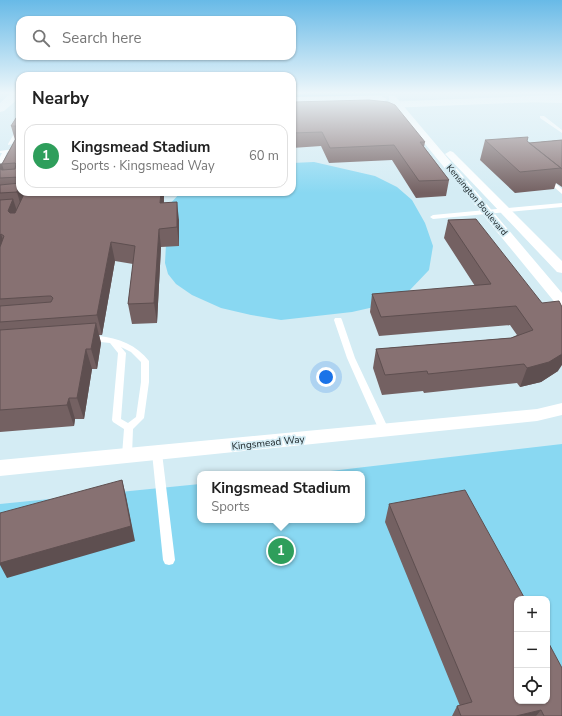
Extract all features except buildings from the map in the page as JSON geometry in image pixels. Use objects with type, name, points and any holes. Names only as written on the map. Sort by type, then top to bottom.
[{"type":"street","name":"Kensington Boulevard","points":[[418,125],[486,212],[562,302]]},
{"type":"street","name":"Kensington Boulevard","points":[[423,125],[562,269]]},
{"type":"street","name":"Kingsmead Way","points":[[0,468],[537,415],[562,409]]},
{"type":"street","name":"Kingsmead Way","points":[[537,415],[562,417]]},
{"type":"lane","points":[[553,125],[562,132]]},
{"type":"lane","points":[[10,144],[16,134]]},
{"type":"lane","points":[[0,162],[3,152],[16,150]]},
{"type":"lane","points":[[541,173],[562,192]]},
{"type":"lane","points":[[433,217],[562,205]]},
{"type":"lane","points":[[338,320],[351,358],[384,430]]},
{"type":"lane","points":[[84,339],[108,338],[136,352],[145,361],[145,382],[140,418],[129,428],[127,455]]},
{"type":"lane","points":[[113,340],[122,353],[116,420],[129,428]]},
{"type":"lane","points":[[157,453],[169,560]]},
{"type":"shaded area","points":[[314,162],[375,176],[397,187],[412,200],[425,223],[433,246],[429,270],[408,292],[374,307],[352,312],[281,320],[221,308],[192,295],[176,284],[168,274],[165,263],[168,206],[177,196],[296,196],[296,163]]},
{"type":"shaded area","points":[[562,444],[562,716],[0,716],[0,504],[197,484],[197,523],[365,523],[365,471],[331,471]]},
{"type":"place","name":"Kingsmead Stadium","points":[[281,551]]}]
